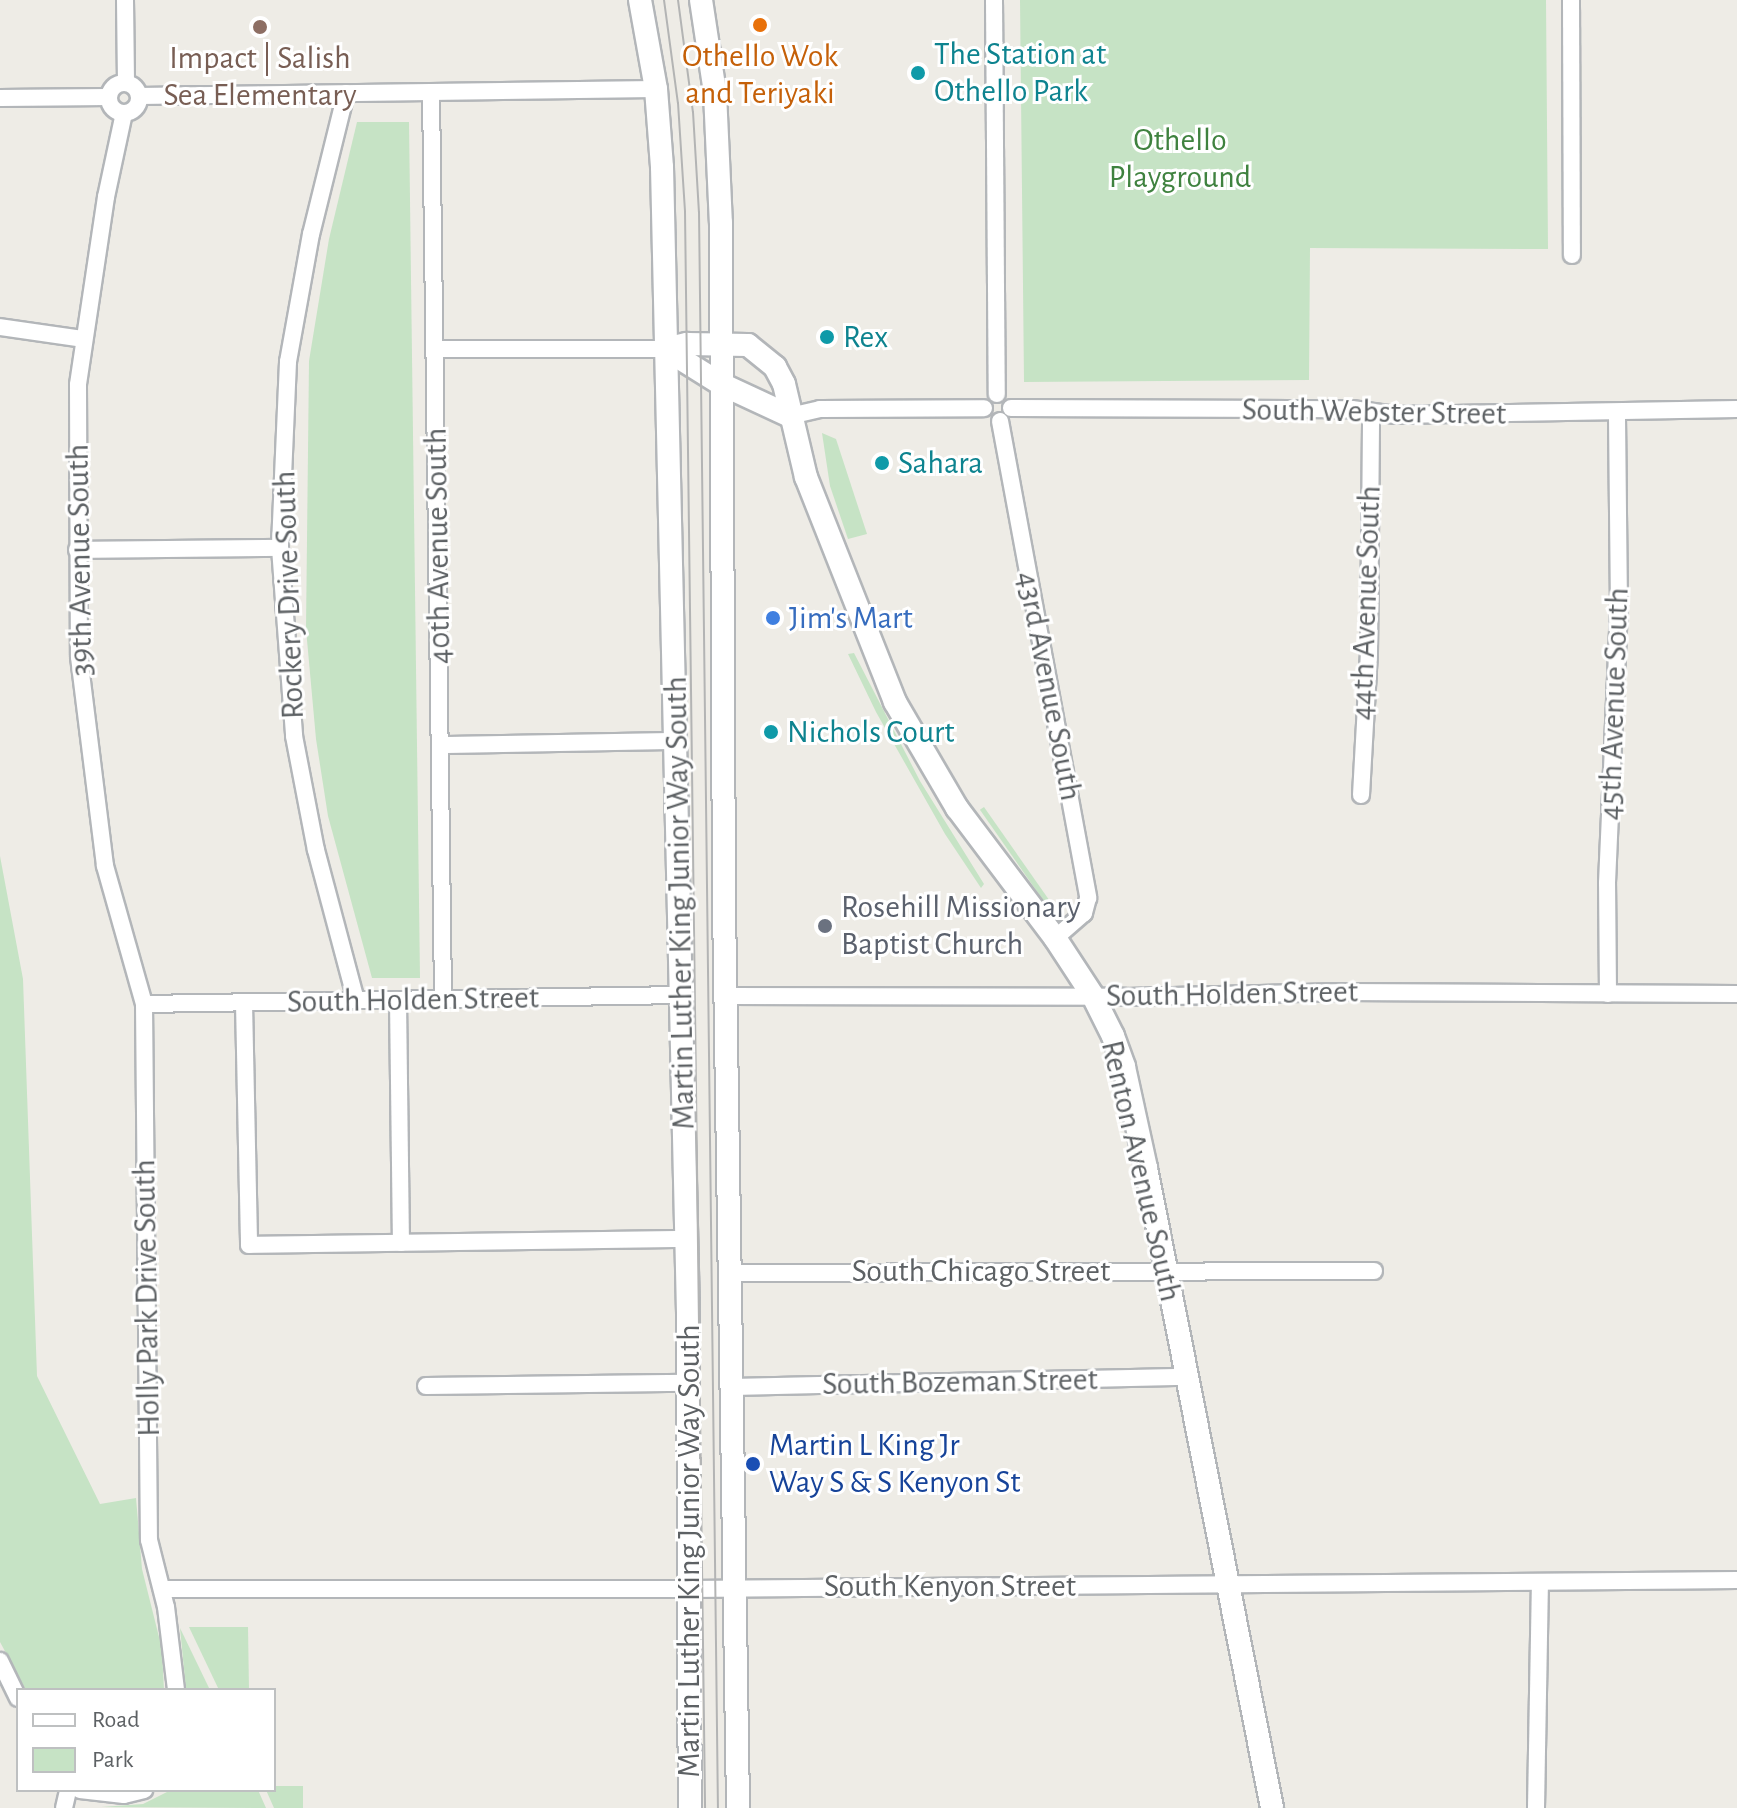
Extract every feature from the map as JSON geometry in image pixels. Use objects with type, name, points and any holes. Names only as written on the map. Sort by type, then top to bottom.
[{"type":"main road","name":"Martin Luther King Junior Way South","points":[[640,0],[656,89],[662,167],[682,995],[690,1808]]},
{"type":"main road","name":"Martin Luther King Junior Way South","points":[[701,0],[717,121],[722,344],[738,1808]]},
{"type":"main road","name":"Renton Avenue South","points":[[665,349],[687,344],[748,345],[766,356],[784,384],[806,477],[895,702],[957,808],[1055,938],[1093,996],[1124,1067],[1272,1808]]},
{"type":"main road","points":[[665,349],[721,384],[790,416]]},
{"type":"street","points":[[125,0],[126,83]]},
{"type":"street","points":[[994,0],[997,394]]},
{"type":"street","points":[[1571,0],[1572,255]]},
{"type":"street","points":[[126,83],[133,85],[139,96],[135,109],[124,113],[113,109],[109,97],[114,86],[126,83]]},
{"type":"street","points":[[139,96],[656,89]]},
{"type":"street","name":"40th Avenue South","points":[[431,92],[443,1000]]},
{"type":"street","name":"Rockery Drive South","points":[[346,93],[311,234],[288,362],[280,548],[294,736],[316,850],[356,1000]]},
{"type":"street","points":[[0,98],[109,97]]},
{"type":"street","name":"39th Avenue South","points":[[124,113],[106,197],[83,339],[76,428],[79,657],[105,866],[144,1004]]},
{"type":"street","points":[[0,327],[83,339]]},
{"type":"street","points":[[435,349],[665,349]]},
{"type":"street","points":[[997,394],[1007,398],[1011,408],[1007,417],[1000,421],[988,417],[984,408],[988,398],[997,394]]},
{"type":"street","points":[[790,416],[820,409],[984,408]]},
{"type":"street","name":"South Webster Street","points":[[1011,408],[1301,408],[1396,415],[1617,414],[1737,409]]},
{"type":"street","name":"44th Avenue South","points":[[1361,795],[1369,653],[1371,412]]},
{"type":"street","name":"45th Avenue South","points":[[1608,994],[1607,883],[1619,608],[1617,414]]},
{"type":"street","name":"43rd Avenue South","points":[[1000,421],[1088,898],[1084,913],[1055,938]]},
{"type":"street","points":[[77,550],[280,548]]},
{"type":"street","points":[[441,745],[677,741]]},
{"type":"street","name":"South Holden Street","points":[[727,996],[1343,992],[1737,994]]},
{"type":"street","name":"South Holden Street","points":[[144,1004],[682,995]]},
{"type":"street","points":[[398,1000],[401,1243]]},
{"type":"street","points":[[244,1003],[249,1245],[686,1239]]},
{"type":"street","name":"Holly Park Drive South","points":[[144,1004],[149,1540],[163,1589]]},
{"type":"street","name":"South Chicago Street","points":[[732,1273],[1374,1271]]},
{"type":"street","name":"South Bozeman Street","points":[[732,1387],[1187,1377]]},
{"type":"street","points":[[426,1386],[688,1383]]},
{"type":"street","name":"South Kenyon Street","points":[[163,1589],[689,1589],[1737,1580]]},
{"type":"street","points":[[1536,1808],[1540,1582]]},
{"type":"street","points":[[163,1589],[176,1688]]},
{"type":"street","points":[[0,1661],[16,1694]]},
{"type":"street","points":[[98,1792],[124,1795],[136,1792]]},
{"type":"green space","name":"Othello Playground","points":[[1020,0],[1546,0],[1548,249],[1310,248],[1309,380],[1024,382]]},
{"type":"green space","points":[[357,122],[409,122],[420,978],[372,978],[328,816],[316,739],[306,629],[309,361],[329,239]]},
{"type":"green space","points":[[822,433],[836,439],[867,534],[848,539],[830,486]]},
{"type":"green space","points":[[854,653],[920,781],[984,884],[981,888],[945,834],[876,712],[848,654]]},
{"type":"green space","points":[[984,807],[1051,902],[1046,905],[980,810]]},
{"type":"green space","points":[[0,856],[23,979],[37,1376],[100,1504],[136,1498],[142,1569],[162,1649],[164,1688],[25,1688],[0,1642]]},
{"type":"green space","points":[[189,1627],[248,1627],[249,1688],[218,1688]]},
{"type":"green space","points":[[180,1628],[209,1688],[186,1688]]},
{"type":"green space","points":[[276,1786],[303,1786],[303,1808],[274,1808],[267,1792],[276,1792]]},
{"type":"green space","points":[[167,1792],[259,1792],[266,1808],[101,1807],[143,1804]]},
{"type":"tram line","points":[[664,0],[678,103],[685,212],[705,1808]]},
{"type":"tram line","points":[[678,0],[693,112],[699,212],[718,1808]]},
{"type":"place","name":"Othello Wok and Teriyaki","points":[[760,25]]},
{"type":"place","name":"Impact | Salish Sea Elementary","points":[[260,27]]},
{"type":"place","name":"The Station at Othello Park","points":[[918,73]]},
{"type":"place","name":"Rex","points":[[827,337]]},
{"type":"place","name":"Sahara","points":[[882,463]]},
{"type":"place","name":"Jim's Mart","points":[[773,618]]},
{"type":"place","name":"Nichols Court","points":[[771,732]]},
{"type":"place","name":"Rosehill Missionary Baptist Church","points":[[825,926]]},
{"type":"place","name":"Martin L King Jr Way S & S Kenyon St","points":[[753,1464]]}]
